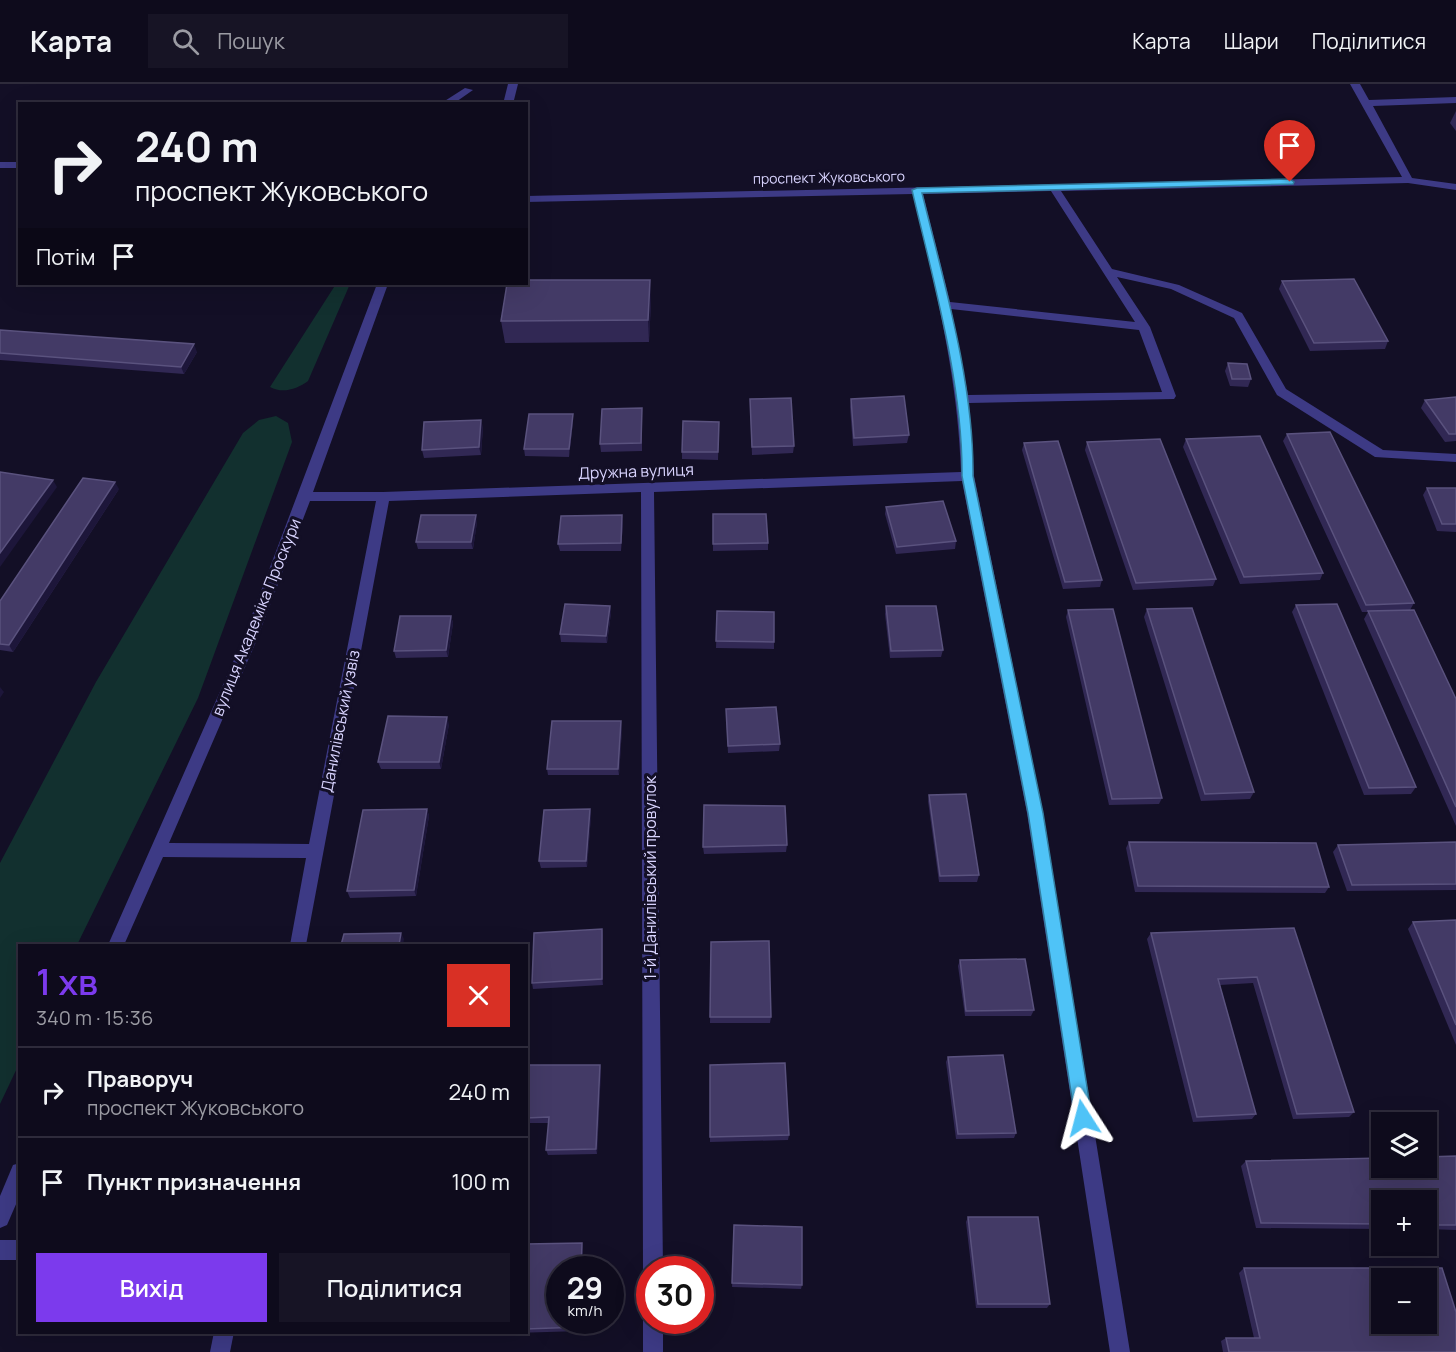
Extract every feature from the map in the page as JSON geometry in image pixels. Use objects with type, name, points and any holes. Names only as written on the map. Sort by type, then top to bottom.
[{"type":"street","points":[[508,102],[513,84]]},
{"type":"street","points":[[1355,84],[1405,170],[1408,180]]},
{"type":"street","points":[[448,102],[469,87]]},
{"type":"street","points":[[464,102],[469,87]]},
{"type":"street","points":[[1366,103],[1456,100]]},
{"type":"street","points":[[0,165],[18,165]]},
{"type":"street","name":"проспект Жуковського","points":[[528,199],[1408,180],[1456,187]]},
{"type":"street","points":[[962,399],[1170,396],[1144,327],[1053,186]]},
{"type":"street","points":[[917,190],[944,305],[962,399],[968,441],[968,476],[1035,813],[1120,1352]]},
{"type":"street","points":[[1108,271],[1175,287],[1238,316],[1281,392],[1380,454],[1456,458]]},
{"type":"street","name":"вулиця Академіка Проскури","points":[[116,944],[248,644],[382,285]]},
{"type":"street","points":[[944,305],[1144,327]]},
{"type":"street","name":"Дружна вулиця","points":[[305,496],[383,497],[968,476]]},
{"type":"street","name":"1-й Данилівський провулок","points":[[647,487],[653,1256]]},
{"type":"street","name":"Данилівський узвіз","points":[[298,944],[383,497]]},
{"type":"street","points":[[156,850],[316,851]]},
{"type":"street","points":[[0,1218],[18,1177]]},
{"type":"street","points":[[0,1250],[18,1250]]},
{"type":"street","points":[[220,1352],[224,1334]]},
{"type":"street","points":[[653,1334],[653,1352]]},
{"type":"green space","points":[[335,285],[350,285],[308,381],[290,390],[270,387]]},
{"type":"green space","points":[[276,416],[288,423],[292,442],[198,698],[77,944],[18,944],[18,1066],[0,1104],[0,863],[96,682],[243,433],[259,420]]},
{"type":"building","points":[[1354,279],[1388,341],[1314,343],[1282,281]]},
{"type":"building","points":[[528,280],[650,280],[648,320],[501,321],[507,285],[528,285]]},
{"type":"building","points":[[0,330],[194,344],[181,367],[0,353]]},
{"type":"building","points":[[1228,363],[1247,364],[1251,379],[1232,379]]},
{"type":"building","points":[[904,396],[909,435],[854,438],[851,399]]},
{"type":"building","points":[[1456,397],[1456,434],[1449,434],[1425,400]]},
{"type":"building","points":[[791,398],[794,446],[752,447],[750,399]]},
{"type":"building","points":[[642,408],[641,443],[600,444],[602,409]]},
{"type":"building","points":[[529,414],[573,414],[569,449],[524,449]]},
{"type":"building","points":[[481,420],[479,447],[422,450],[424,422]]},
{"type":"building","points":[[683,421],[719,422],[718,452],[682,452]]},
{"type":"building","points":[[1330,432],[1414,603],[1366,605],[1287,434]]},
{"type":"building","points":[[1260,436],[1323,573],[1244,577],[1186,439]]},
{"type":"building","points":[[1160,439],[1216,579],[1136,583],[1087,442]]},
{"type":"building","points":[[1058,441],[1102,580],[1065,582],[1024,443]]},
{"type":"building","points":[[0,472],[53,480],[0,553]]},
{"type":"building","points":[[83,478],[115,482],[9,645],[0,644],[0,601]]},
{"type":"building","points":[[1427,488],[1456,488],[1456,524],[1442,524]]},
{"type":"building","points":[[943,501],[956,541],[897,547],[886,507]]},
{"type":"building","points":[[713,514],[766,514],[768,543],[713,544]]},
{"type":"building","points":[[421,515],[476,515],[471,542],[416,542]]},
{"type":"building","points":[[622,515],[621,543],[558,544],[561,516]]},
{"type":"building","points":[[565,604],[610,606],[606,636],[560,634]]},
{"type":"building","points":[[1337,604],[1416,787],[1369,788],[1296,605]]},
{"type":"building","points":[[886,606],[936,606],[943,650],[891,651]]},
{"type":"building","points":[[1192,608],[1254,792],[1205,794],[1147,609]]},
{"type":"building","points":[[1113,609],[1162,798],[1112,799],[1068,610]]},
{"type":"building","points":[[1414,610],[1456,699],[1456,807],[1368,611]]},
{"type":"building","points":[[717,611],[774,612],[774,642],[716,641]]},
{"type":"building","points":[[400,616],[451,616],[446,650],[394,651]]},
{"type":"building","points":[[776,707],[780,744],[728,746],[726,709]]},
{"type":"building","points":[[388,716],[447,717],[439,762],[378,762]]},
{"type":"building","points":[[552,721],[621,721],[618,769],[547,769]]},
{"type":"building","points":[[966,794],[979,875],[940,876],[929,795]]},
{"type":"building","points":[[704,805],[785,806],[787,845],[703,847]]},
{"type":"building","points":[[427,809],[414,890],[347,891],[363,810]]},
{"type":"building","points":[[590,809],[586,861],[539,861],[544,810]]},
{"type":"building","points":[[1129,842],[1316,843],[1329,887],[1138,886]]},
{"type":"building","points":[[1456,842],[1456,884],[1352,885],[1338,845]]},
{"type":"building","points":[[1456,920],[1456,1025],[1413,922]]},
{"type":"building","points":[[1294,928],[1354,1112],[1297,1114],[1257,977],[1218,979],[1256,1114],[1197,1117],[1151,933]]},
{"type":"building","points":[[602,929],[602,979],[532,983],[534,933]]},
{"type":"building","points":[[401,933],[399,944],[341,944],[344,934]]},
{"type":"building","points":[[769,941],[771,1017],[710,1017],[711,942]]},
{"type":"building","points":[[1025,959],[1034,1010],[966,1011],[960,960]]},
{"type":"building","points":[[1003,1055],[1016,1133],[958,1134],[948,1057]]},
{"type":"building","points":[[785,1063],[789,1135],[710,1137],[710,1065]]},
{"type":"building","points":[[528,1065],[600,1065],[596,1149],[546,1150],[549,1117],[528,1118]]},
{"type":"building","points":[[1456,1156],[1456,1225],[1437,1225],[1437,1190],[1371,1190],[1371,1224],[1261,1223],[1246,1161],[1371,1158],[1371,1178],[1437,1178],[1437,1157]]},
{"type":"building","points":[[968,1217],[1038,1217],[1050,1304],[978,1304]]},
{"type":"building","points":[[734,1225],[802,1227],[802,1285],[732,1283]]},
{"type":"building","points":[[582,1243],[582,1256],[546,1256],[546,1328],[528,1329],[528,1244]]},
{"type":"building","points":[[1244,1268],[1371,1268],[1371,1334],[1437,1334],[1437,1268],[1442,1268],[1456,1312],[1456,1352],[1229,1352],[1226,1338],[1260,1338]]},
{"type":"route","points":[[1083,1118],[1035,813],[968,476],[968,441],[962,399],[940,285],[917,190],[1290,182]]}]
